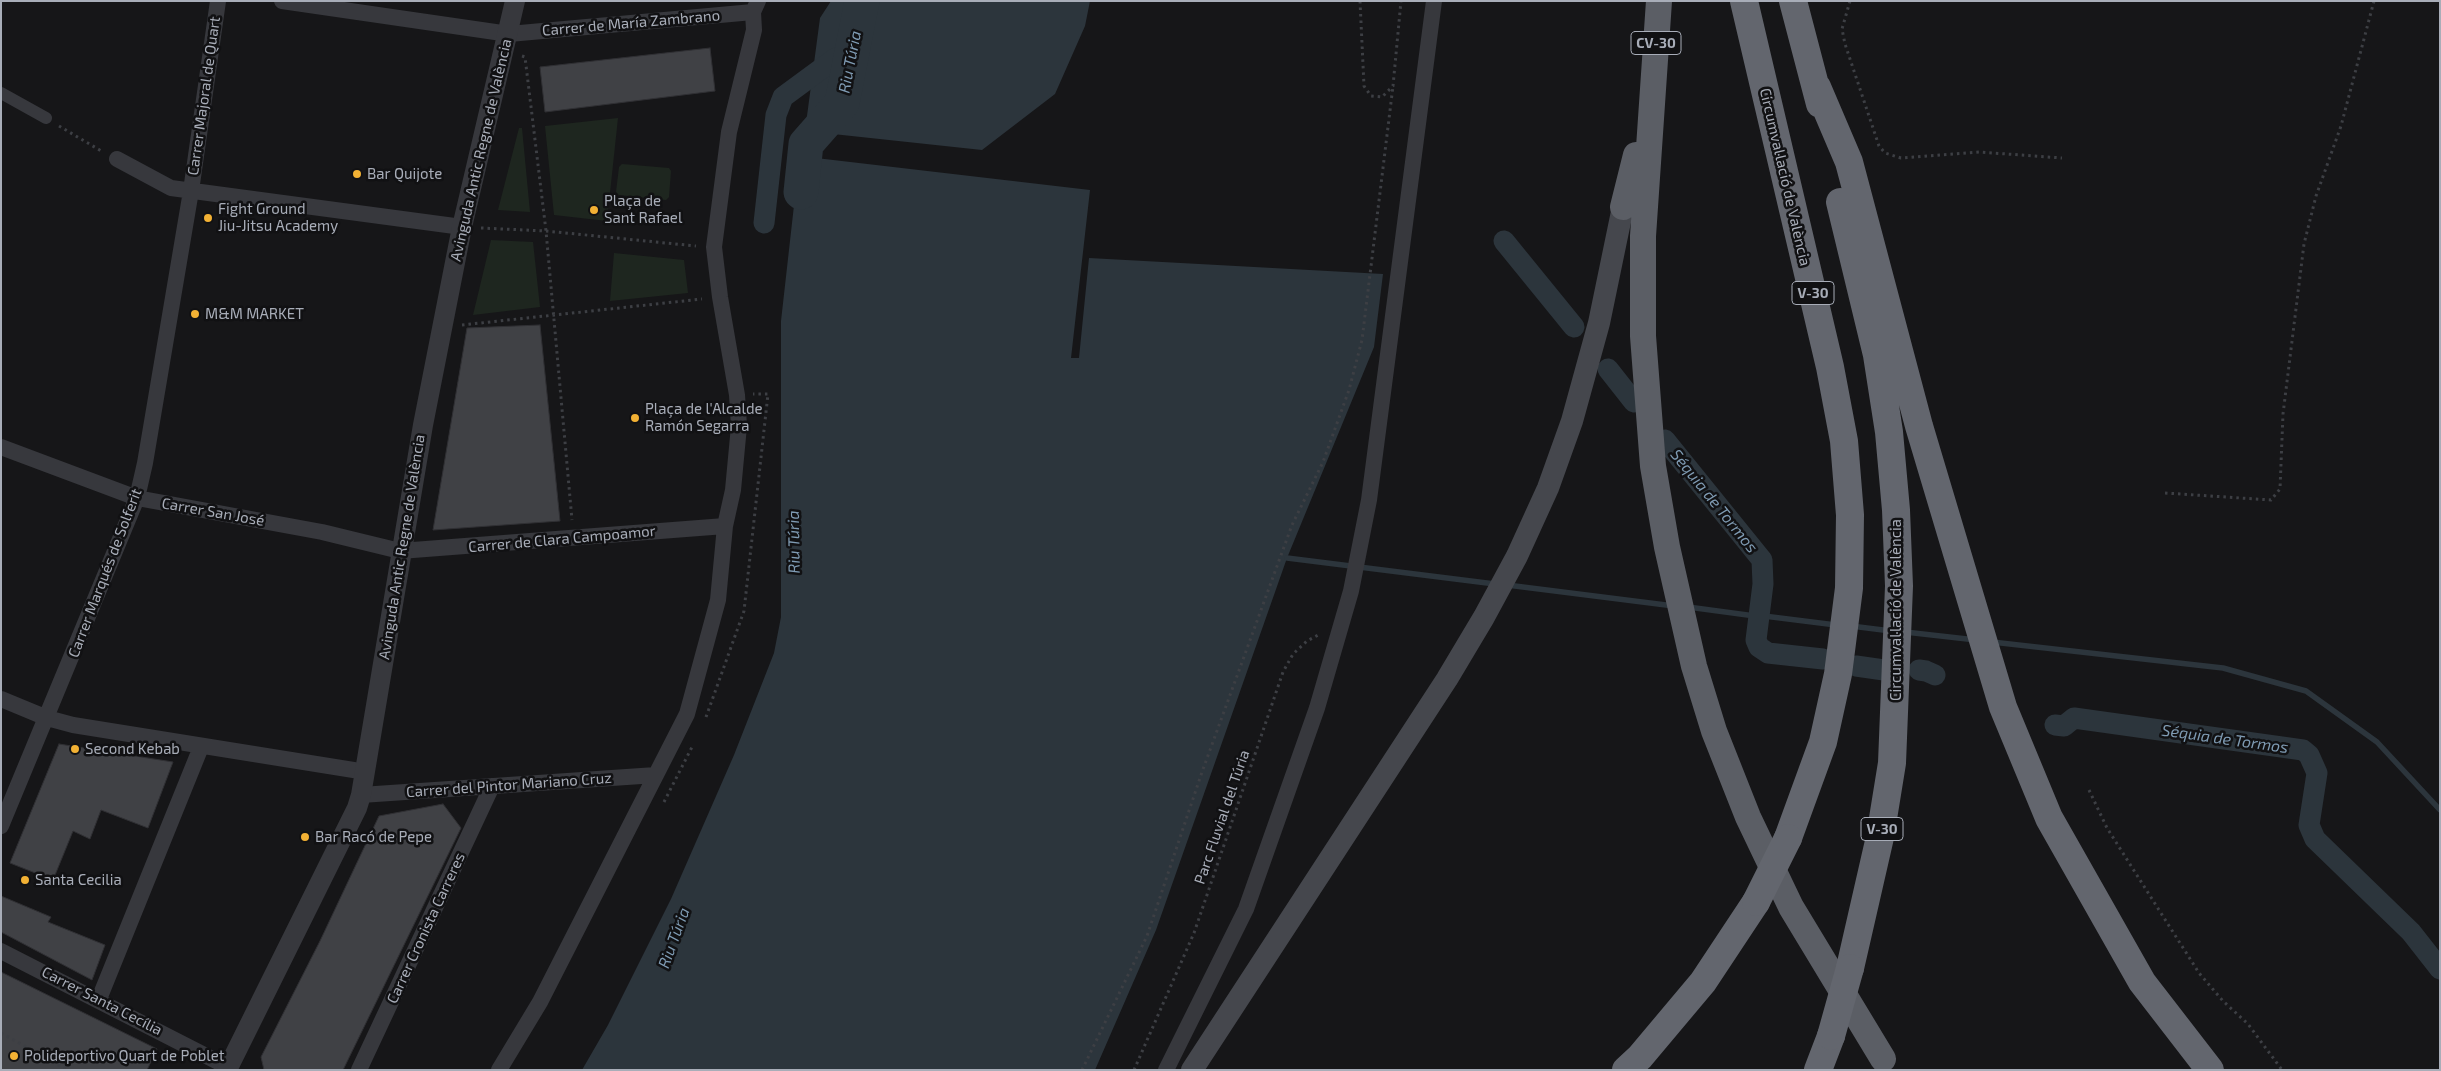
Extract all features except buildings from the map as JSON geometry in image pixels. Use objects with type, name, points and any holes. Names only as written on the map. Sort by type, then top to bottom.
[{"type":"highway","name":"CV-30","points":[[1653,84],[1659,1]]},
{"type":"highway","name":"Circumval·lació de València","points":[[1626,1070],[1640,1057],[1703,982],[1756,902],[1788,838],[1824,742],[1838,674],[1849,588],[1850,516],[1844,441],[1834,386],[1744,1]]},
{"type":"highway","name":"Circumval·lació de València","points":[[1793,1],[1817,87],[1832,168],[1877,355],[1890,432],[1899,586],[1892,763],[1880,837],[1850,968],[1831,1036],[1818,1070]]},
{"type":"highway","points":[[1624,207],[1653,84]]},
{"type":"highway","points":[[1653,84],[1643,236],[1643,336],[1653,466],[1667,547],[1694,666],[1714,731],[1748,817],[1791,907],[1883,1059]]},
{"type":"highway","points":[[1817,87],[1848,162],[1919,426],[2003,707],[2049,818],[2142,982],[2210,1070]]},
{"type":"main road","points":[[1192,1070],[1484,617],[1517,556],[1548,488],[1572,421],[1599,323],[1624,207]]},
{"type":"street","name":"Carrer Majoral de Quart","points":[[190,191],[218,1]]},
{"type":"street","name":"Carrer de María Zambrano","points":[[282,1],[506,43],[755,7]]},
{"type":"street","name":"Avinguda Antic Regne de València","points":[[228,1068],[362,795],[400,552],[442,327],[462,227],[515,1]]},
{"type":"street","points":[[1166,1070],[1246,910],[1317,708],[1351,591],[1360,554],[1369,500],[1434,1]]},
{"type":"street","points":[[499,1070],[540,1002],[656,775],[690,704],[718,600],[724,526],[734,490],[739,426],[737,395],[720,297],[714,248],[728,132],[754,30],[755,7]]},
{"type":"street","points":[[1,93],[46,118]]},
{"type":"street","points":[[117,159],[171,188],[462,227]]},
{"type":"street","name":"Carrer Marqués de Solferit","points":[[1,826],[137,498],[145,463],[190,191]]},
{"type":"street","name":"Carrer San José","points":[[1,447],[137,498],[322,532],[400,552]]},
{"type":"street","name":"Carrer de Clara Campoamor","points":[[400,552],[724,526]]},
{"type":"street","points":[[1,699],[47,718],[73,725],[366,772]]},
{"type":"street","points":[[99,999],[201,747]]},
{"type":"street","name":"Carrer del Pintor Mariano Cruz","points":[[362,795],[656,775]]},
{"type":"street","name":"Carrer Cronista Carreres","points":[[359,1070],[492,786]]},
{"type":"street","name":"Carrer Santa Cecília","points":[[1,951],[99,999],[228,1068]]},
{"type":"path","points":[[1360,1],[1364,86],[1371,96],[1382,96],[1393,86]]},
{"type":"path","points":[[1082,1070],[1147,936],[1202,772],[1292,525],[1323,462],[1349,390],[1362,340],[1393,86],[1401,1]]},
{"type":"path","points":[[1850,1],[1842,29],[1845,44],[1879,146],[1885,153],[1901,158],[1979,152],[2062,158]]},
{"type":"path","points":[[2166,493],[2271,500],[2280,489],[2283,414],[2304,244],[2316,196],[2340,126],[2374,1]]},
{"type":"path","points":[[506,43],[525,57],[546,231],[574,538]]},
{"type":"path","points":[[46,118],[117,159]]},
{"type":"path","points":[[462,227],[546,231],[714,248]]},
{"type":"path","points":[[442,327],[720,297]]},
{"type":"path","name":"Parc Fluvial del Túria","points":[[1134,1070],[1194,933],[1283,672],[1293,654],[1307,640],[1324,632]]},
{"type":"path","points":[[2089,790],[2112,836],[2199,973],[2223,1001],[2248,1024],[2282,1070]]},
{"type":"path","points":[[1,1033],[68,1070]]},
{"type":"shaded area","points":[[618,118],[607,221],[554,215],[545,126]]},
{"type":"shaded area","points":[[519,128],[522,128],[530,212],[498,210]]},
{"type":"shaded area","points":[[622,164],[669,168],[671,171],[669,197],[666,200],[619,195],[616,192],[619,167]]},
{"type":"shaded area","points":[[491,240],[533,242],[540,307],[473,315]]},
{"type":"shaded area","points":[[614,253],[684,260],[688,293],[610,301]]},
{"type":"water","points":[[831,1],[1090,1],[1085,26],[1055,94],[982,150],[805,131],[820,18]]},
{"type":"water","points":[[801,143],[811,144],[810,163],[815,163],[816,158],[1090,190],[1071,358],[1079,358],[1089,258],[1383,274],[1374,347],[1287,558],[1156,930],[1095,1070],[582,1070],[608,1025],[671,899],[734,755],[774,653],[781,617],[781,321]]},
{"type":"waterway","name":"Riu Túria","points":[[801,192],[806,144],[842,103],[862,1]]},
{"type":"waterway","points":[[764,223],[776,115],[783,97],[836,58]]},
{"type":"waterway","name":"Séquia de Tormos","points":[[1504,241],[1574,327]]},
{"type":"waterway","name":"Séquia de Tormos","points":[[1608,369],[1634,402]]},
{"type":"waterway","name":"Séquia de Tormos","points":[[1665,440],[1762,560],[1763,584],[1756,640],[1759,647],[1768,653],[1823,659]]},
{"type":"waterway","points":[[1287,558],[1495,584]]},
{"type":"waterway","points":[[1507,585],[1674,606]]},
{"type":"waterway","points":[[1688,607],[1755,616]]},
{"type":"waterway","points":[[1764,616],[1836,625]]},
{"type":"waterway","points":[[1851,626],[1891,631]]},
{"type":"waterway","points":[[1905,632],[1976,640]]},
{"type":"waterway","points":[[1992,642],[2223,668],[2306,691],[2377,742],[2440,810]]},
{"type":"waterway","name":"Séquia de Tormos","points":[[1856,666],[1884,670]]},
{"type":"waterway","name":"Séquia de Tormos","points":[[1919,670],[1935,675]]},
{"type":"waterway","name":"Séquia de Tormos","points":[[2055,725],[2064,726],[2074,718],[2303,750],[2309,755],[2317,773],[2309,825],[2315,839],[2411,932],[2440,969]]},
{"type":"place","name":"Bar Quijote","points":[[357,174]]},
{"type":"place","name":"Plaça de Sant Rafael","points":[[594,210]]},
{"type":"place","name":"Fight Ground Jiu-Jitsu Academy","points":[[208,218]]},
{"type":"place","name":"M&M MARKET","points":[[195,314]]},
{"type":"place","name":"Plaça de l'Alcalde Ramón Segarra","points":[[635,418]]},
{"type":"place","name":"Second Kebab","points":[[75,749]]},
{"type":"place","name":"Bar Racó de Pepe","points":[[305,837]]},
{"type":"place","name":"Santa Cecilia","points":[[25,880]]},
{"type":"place","name":"Polideportivo Quart de Poblet","points":[[14,1056]]}]
